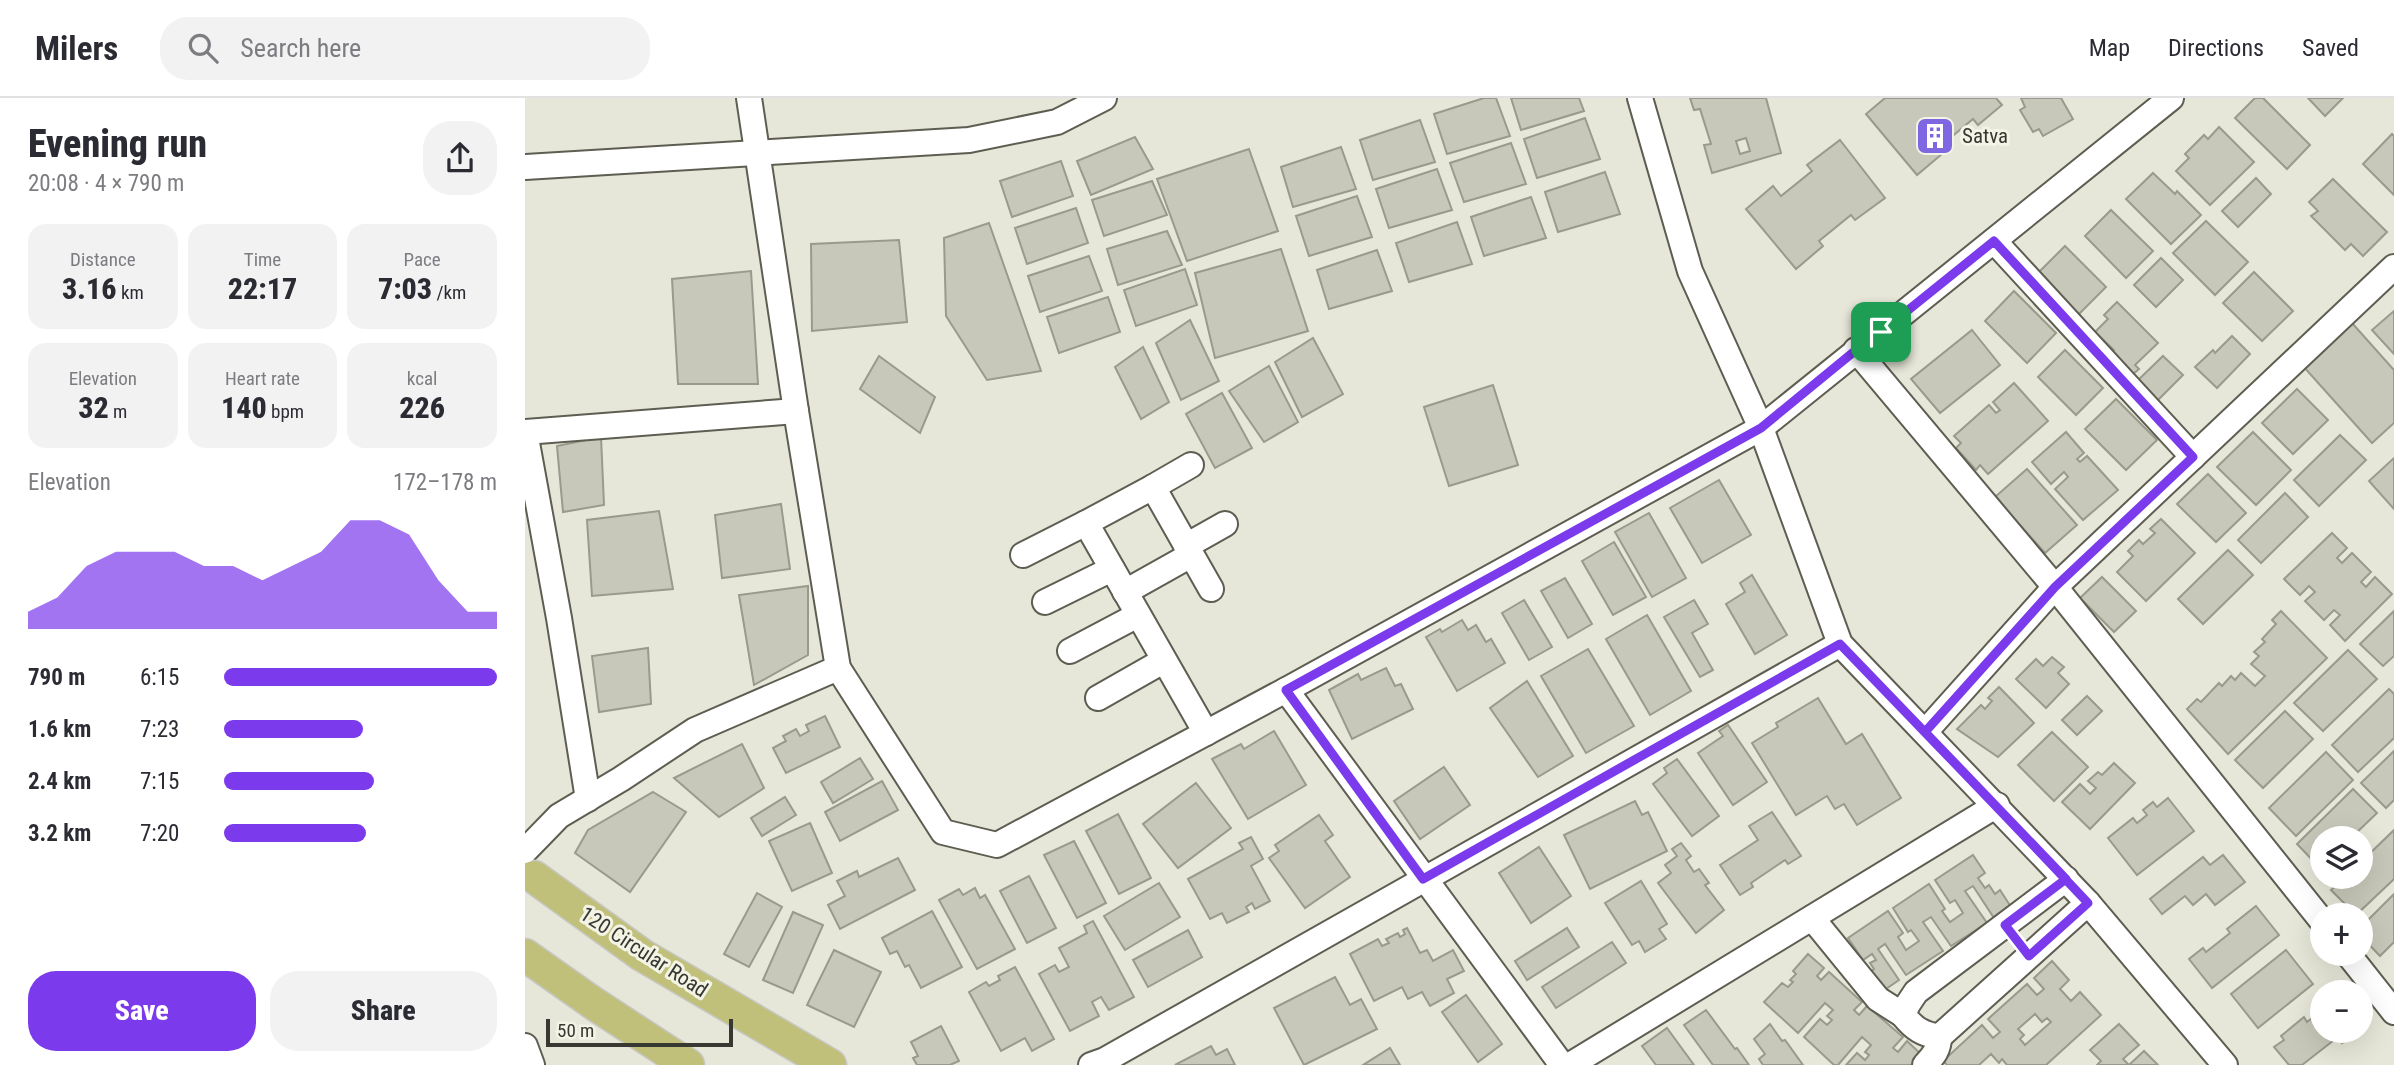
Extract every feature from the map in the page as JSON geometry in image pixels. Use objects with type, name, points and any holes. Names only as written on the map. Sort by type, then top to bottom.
[{"type":"main road","name":"120 Circular Road","points":[[527,871],[642,955],[830,1065]]},
{"type":"main road","points":[[525,955],[688,1065]]},
{"type":"street","points":[[749,98],[838,668],[943,832],[997,845],[1286,690],[1761,428],[2172,98]]},
{"type":"street","points":[[525,167],[969,140],[1057,122],[1104,98]]},
{"type":"street","points":[[1640,98],[1690,271],[1761,428],[1840,644],[2088,903],[2225,1065]]},
{"type":"street","points":[[1994,241],[2193,457]]},
{"type":"street","points":[[1925,732],[2055,587],[2394,267]]},
{"type":"street","points":[[1856,350],[2055,587],[2310,906]]},
{"type":"street","points":[[588,799],[525,432],[796,411]]},
{"type":"street","points":[[1023,555],[1191,465]]},
{"type":"street","points":[[1153,487],[1211,589]]},
{"type":"street","points":[[1086,523],[1206,733]]},
{"type":"street","points":[[1125,592],[1225,524]]},
{"type":"street","points":[[1045,602],[1112,569]]},
{"type":"street","points":[[1070,651],[1138,615]]},
{"type":"street","points":[[1091,1065],[1105,1060],[1840,644]]},
{"type":"street","points":[[1098,698],[1163,661]]},
{"type":"street","points":[[527,871],[559,816],[695,730],[838,668]]},
{"type":"street","points":[[1286,690],[1562,1065]]},
{"type":"street","points":[[1570,1065],[1997,805]]},
{"type":"street","points":[[1903,1015],[1916,992],[2066,879]]},
{"type":"street","points":[[1925,1065],[1939,1046],[1939,1037],[2088,903]]},
{"type":"street","points":[[1812,918],[1878,999],[1903,1015],[1911,1026],[1923,1034],[1939,1037]]},
{"type":"street","points":[[2005,925],[2029,956]]},
{"type":"street","points":[[2358,966],[2394,1012]]},
{"type":"street","points":[[525,1046],[532,1065]]},
{"type":"building","points":[[1484,98],[1496,98],[1510,136],[1447,154],[1434,114]]},
{"type":"building","points":[[1511,98],[1579,98],[1584,111],[1521,130]]},
{"type":"building","points":[[1690,98],[1766,98],[1781,153],[1712,173],[1704,145],[1711,144],[1700,109],[1694,110]],"holes":[[[1746,138],[1750,151],[1740,154],[1736,141]]]},
{"type":"building","name":"Satva","points":[[1885,98],[1996,98],[2002,105],[1978,125],[1973,119],[1937,149],[1942,154],[1917,175],[1866,114]]},
{"type":"building","points":[[2021,98],[2061,98],[2073,119],[2043,136],[2039,129],[2033,132],[2020,110],[2025,107]]},
{"type":"building","points":[[2255,98],[2263,98],[2310,145],[2287,169],[2235,118]]},
{"type":"building","points":[[2308,98],[2343,98],[2325,116]]},
{"type":"building","points":[[1585,118],[1600,159],[1537,178],[1524,139]]},
{"type":"building","points":[[1420,120],[1435,162],[1373,180],[1360,140]]},
{"type":"building","points":[[2219,127],[2254,162],[2210,205],[2176,171],[2189,158],[2185,154],[2204,135],[2208,139]]},
{"type":"building","points":[[2392,134],[2394,136],[2394,195],[2363,164]]},
{"type":"building","points":[[1135,137],[1153,169],[1091,195],[1077,161]]},
{"type":"building","points":[[1840,140],[1885,198],[1855,220],[1851,215],[1819,241],[1823,246],[1796,269],[1746,209],[1773,186],[1781,196],[1812,171],[1807,165]]},
{"type":"building","points":[[1511,143],[1526,184],[1464,202],[1450,163]]},
{"type":"building","points":[[1341,147],[1356,189],[1293,207],[1281,167]]},
{"type":"building","points":[[1249,149],[1278,231],[1187,261],[1157,179]]},
{"type":"building","points":[[1061,161],[1073,196],[1012,217],[1000,181]]},
{"type":"building","points":[[1437,169],[1452,210],[1389,228],[1376,189]]},
{"type":"building","points":[[1605,172],[1620,214],[1558,232],[1545,192]]},
{"type":"building","points":[[2153,173],[2175,194],[2177,191],[2201,215],[2171,244],[2126,199]]},
{"type":"building","points":[[2256,178],[2271,194],[2238,227],[2222,211]]},
{"type":"building","points":[[2333,179],[2387,232],[2363,256],[2351,244],[2345,250],[2311,216],[2318,211],[2309,202]]},
{"type":"building","points":[[1152,181],[1167,215],[1104,236],[1092,200]]},
{"type":"building","points":[[1357,196],[1372,237],[1309,256],[1296,216]]},
{"type":"building","points":[[1531,197],[1546,238],[1484,256],[1471,217]]},
{"type":"building","points":[[1076,208],[1088,243],[1027,264],[1015,228]]},
{"type":"building","points":[[2111,210],[2153,251],[2126,278],[2085,236]]},
{"type":"building","points":[[2206,221],[2248,262],[2215,295],[2173,253]]},
{"type":"building","points":[[1457,222],[1472,264],[1409,282],[1396,243]]},
{"type":"building","points":[[989,223],[1041,371],[987,380],[946,316],[944,238]]},
{"type":"building","points":[[1167,231],[1182,265],[1118,285],[1107,249]]},
{"type":"building","points":[[899,240],[907,322],[812,331],[811,244]]},
{"type":"building","points":[[2065,246],[2106,287],[2073,320],[2032,279]]},
{"type":"building","points":[[1281,249],[1308,331],[1215,358],[1195,273]]},
{"type":"building","points":[[1377,250],[1392,291],[1329,309],[1317,270]]},
{"type":"building","points":[[1089,256],[1102,291],[1040,312],[1028,276]]},
{"type":"building","points":[[2161,258],[2183,280],[2156,307],[2134,285]]},
{"type":"building","points":[[1185,269],[1197,305],[1136,326],[1124,290]]},
{"type":"building","points":[[751,271],[758,384],[678,384],[672,279]]},
{"type":"building","points":[[2254,272],[2293,311],[2262,341],[2223,303]]},
{"type":"building","points":[[2014,291],[2056,333],[2027,363],[1985,321]]},
{"type":"building","points":[[1108,297],[1120,332],[1059,353],[1047,317]]},
{"type":"building","points":[[2117,302],[2158,343],[2135,365],[2139,369],[2131,376],[2110,355],[2114,350],[2095,332],[2108,319],[2104,315]]},
{"type":"building","points":[[2394,311],[2394,354],[2372,330]]},
{"type":"building","points":[[1190,320],[1219,381],[1181,400],[1156,343]]},
{"type":"building","points":[[2352,323],[2394,370],[2394,423],[2372,443],[2303,366]]},
{"type":"building","points":[[1972,330],[2000,365],[1940,413],[1911,379]]},
{"type":"building","points":[[2232,336],[2250,354],[2217,388],[2195,367],[2213,350],[2215,353]]},
{"type":"building","points":[[1313,338],[1343,394],[1302,417],[1275,362]]},
{"type":"building","points":[[1143,347],[1169,402],[1141,419],[1115,367]]},
{"type":"building","points":[[2065,350],[2103,388],[2076,415],[2038,377]]},
{"type":"building","points":[[879,356],[935,397],[920,433],[860,389]]},
{"type":"building","points":[[2163,356],[2183,375],[2153,405],[2133,385]]},
{"type":"building","points":[[1269,366],[1298,422],[1264,442],[1229,391]]},
{"type":"building","points":[[2014,383],[2048,421],[1988,474],[1980,465],[1976,470],[1956,448],[1961,443],[1954,436],[1989,405],[1996,413],[2000,410],[1993,402]]},
{"type":"building","points":[[1493,385],[1518,465],[1449,486],[1424,407]]},
{"type":"building","points":[[2297,389],[2328,420],[2293,454],[2262,423]]},
{"type":"building","points":[[1222,393],[1252,448],[1215,468],[1186,414]]},
{"type":"building","points":[[2116,399],[2157,440],[2126,470],[2085,429]]},
{"type":"building","points":[[2066,432],[2084,453],[2077,459],[2080,462],[2087,456],[2118,490],[2083,520],[2055,489],[2068,477],[2064,472],[2051,484],[2032,462]]},
{"type":"building","points":[[2253,432],[2291,470],[2256,505],[2217,467]]},
{"type":"building","points":[[2340,435],[2366,460],[2319,506],[2294,480]]},
{"type":"building","points":[[601,437],[604,505],[563,512],[557,446]]},
{"type":"building","points":[[2394,458],[2394,509],[2369,481]]},
{"type":"building","points":[[2027,469],[2077,525],[2045,553],[1995,497]]},
{"type":"building","points":[[2208,474],[2246,513],[2216,542],[2177,504]]},
{"type":"building","points":[[1719,480],[1751,535],[1702,563],[1670,508]]},
{"type":"building","points":[[2285,493],[2308,517],[2261,563],[2238,540]]},
{"type":"building","points":[[781,504],[790,569],[722,578],[715,515]]},
{"type":"building","points":[[659,511],[673,589],[592,596],[587,520]]},
{"type":"building","points":[[1649,513],[1686,578],[1652,597],[1615,532]]},
{"type":"building","points":[[2161,519],[2195,553],[2146,601],[2117,572],[2133,556],[2128,551],[2139,540],[2143,544],[2155,533],[2150,529]]},
{"type":"building","points":[[2332,533],[2347,548],[2337,558],[2342,563],[2352,553],[2371,572],[2361,582],[2366,587],[2375,577],[2392,594],[2345,641],[2330,625],[2340,615],[2334,610],[2324,620],[2305,601],[2315,592],[2309,586],[2300,595],[2284,579]]},
{"type":"building","points":[[1614,542],[1646,597],[1613,615],[1582,561]]},
{"type":"building","points":[[2228,550],[2253,575],[2203,624],[2178,599]]},
{"type":"building","points":[[1752,575],[1787,635],[1755,654],[1726,604],[1745,592],[1740,583]]},
{"type":"building","points":[[2102,577],[2136,611],[2114,632],[2080,598]]},
{"type":"building","points":[[1565,578],[1592,624],[1568,638],[1541,591]]},
{"type":"building","points":[[808,586],[808,655],[754,685],[739,595]]},
{"type":"building","points":[[1524,600],[1552,647],[1529,660],[1502,613]]},
{"type":"building","points":[[1694,600],[1708,624],[1692,633],[1713,670],[1700,677],[1664,617]]},
{"type":"building","points":[[2281,611],[2327,658],[2228,754],[2187,709],[2197,699],[2201,702],[2219,683],[2222,686],[2231,676],[2235,680],[2241,673],[2255,686],[2265,676],[2251,664],[2259,656],[2254,652],[2265,642],[2262,639],[2276,624],[2272,620]]},
{"type":"building","points":[[2394,611],[2394,656],[2383,666],[2360,644]]},
{"type":"building","points":[[1647,615],[1691,691],[1650,715],[1606,639]]},
{"type":"building","points":[[1462,620],[1468,630],[1476,625],[1486,642],[1491,639],[1505,663],[1457,691],[1426,637],[1440,629],[1442,632]]},
{"type":"building","points":[[648,648],[651,704],[599,712],[592,656]]},
{"type":"building","points":[[1588,649],[1634,726],[1586,753],[1541,676]]},
{"type":"building","points":[[2348,650],[2377,679],[2323,731],[2294,703]]},
{"type":"building","points":[[2052,657],[2064,667],[2058,673],[2069,684],[2046,708],[2016,679],[2036,659],[2043,666]]},
{"type":"building","points":[[1386,668],[1395,686],[1401,684],[1413,709],[1352,739],[1329,690],[1358,674],[1361,680]]},
{"type":"building","points":[[1527,681],[1573,756],[1538,777],[1490,708]]},
{"type":"building","points":[[1999,687],[2034,723],[1998,757],[1957,729],[1981,705],[1985,709],[1992,701],[1988,698]]},
{"type":"building","points":[[2389,689],[2394,694],[2394,738],[2358,772],[2332,745]]},
{"type":"building","points":[[2087,696],[2102,711],[2077,735],[2062,720]]},
{"type":"building","points":[[1818,698],[1846,744],[1862,734],[1901,798],[1857,825],[1844,804],[1835,809],[1827,796],[1796,815],[1752,743],[1778,727],[1776,723]]},
{"type":"building","points":[[2285,711],[2313,739],[2263,788],[2235,760]]},
{"type":"building","points":[[825,716],[840,747],[786,773],[773,748],[786,741],[783,736],[796,729],[800,736],[809,731],[806,725]]},
{"type":"building","points":[[1728,725],[1767,782],[1733,805],[1698,753],[1723,736],[1719,731]]},
{"type":"building","points":[[1274,731],[1306,785],[1248,819],[1212,759],[1241,744],[1244,749]]},
{"type":"building","points":[[2052,732],[2088,767],[2054,801],[2018,765]]},
{"type":"building","points":[[742,744],[764,788],[719,817],[674,778]]},
{"type":"building","points":[[2394,751],[2394,800],[2386,808],[2361,783]]},
{"type":"building","points":[[2326,752],[2353,780],[2296,836],[2269,808]]},
{"type":"building","points":[[860,758],[873,779],[833,803],[821,782]]},
{"type":"building","points":[[1677,759],[1719,816],[1692,836],[1653,784],[1667,773],[1664,768]]},
{"type":"building","points":[[2114,763],[2135,783],[2090,829],[2062,802],[2080,784],[2090,794],[2096,788],[2088,781],[2098,772],[2102,775]]},
{"type":"building","points":[[1444,767],[1470,805],[1420,839],[1394,801]]},
{"type":"building","points":[[882,781],[898,810],[840,841],[825,812]]},
{"type":"building","points":[[1196,783],[1231,828],[1178,868],[1143,824]]},
{"type":"building","points":[[2353,789],[2377,813],[2363,826],[2315,826]]},
{"type":"building","points":[[653,792],[686,812],[630,892],[575,853],[588,830]]},
{"type":"building","points":[[785,797],[796,815],[762,836],[751,818]]},
{"type":"building","points":[[2168,798],[2194,831],[2137,875],[2108,838],[2133,818],[2137,823],[2147,815],[2143,810],[2153,802],[2157,807]]},
{"type":"building","points":[[1635,801],[1642,815],[1648,812],[1667,851],[1590,889],[1564,835]]},
{"type":"building","points":[[1772,812],[1801,856],[1788,864],[1785,860],[1751,883],[1753,887],[1740,895],[1720,865],[1758,840],[1749,826]]},
{"type":"building","points":[[1118,814],[1151,878],[1119,894],[1086,831]]},
{"type":"building","points":[[1319,815],[1333,835],[1325,841],[1350,877],[1305,908],[1269,858],[1279,851],[1275,845]]},
{"type":"building","points":[[810,823],[832,873],[792,891],[769,841]]},
{"type":"building","points":[[2394,830],[2394,879],[2369,903],[2344,903],[2331,890],[2373,889],[2373,850]]},
{"type":"building","points":[[2310,831],[2310,858],[2297,844]]},
{"type":"building","points":[[1251,837],[1263,859],[1251,866],[1270,901],[1255,909],[1252,903],[1246,907],[1249,912],[1227,923],[1222,913],[1210,919],[1188,879],[1243,849],[1239,843]]},
{"type":"building","points":[[1074,841],[1106,903],[1077,918],[1044,855]]},
{"type":"building","points":[[1681,843],[1691,856],[1686,860],[1694,872],[1699,869],[1709,883],[1705,885],[1724,910],[1696,933],[1658,883],[1671,873],[1665,865],[1677,856],[1672,849]]},
{"type":"building","points":[[1539,847],[1571,896],[1531,923],[1499,873]]},
{"type":"building","points":[[1973,855],[1985,873],[1978,878],[1985,888],[1989,885],[1995,894],[2000,890],[2011,907],[1994,918],[1973,886],[1965,891],[1987,923],[1951,946],[1931,917],[1923,922],[1943,951],[1906,975],[1885,944],[1878,949],[1899,980],[1880,993],[1867,974],[1874,969],[1870,963],[1876,960],[1872,954],[1863,960],[1848,938],[1888,911],[1903,933],[1898,937],[1906,950],[1919,941],[1911,930],[1908,932],[1893,908],[1929,884],[1950,922],[1963,913],[1955,900],[1950,903],[1935,880]]},
{"type":"building","points":[[2223,855],[2245,882],[2215,905],[2206,894],[2193,905],[2185,896],[2162,914],[2150,899],[2203,857],[2210,865]]},
{"type":"building","points":[[898,858],[915,890],[840,929],[828,905],[845,896],[837,881],[857,871],[859,877]]},
{"type":"building","points":[[1029,876],[1056,928],[1027,943],[1000,891]]},
{"type":"building","points":[[1641,881],[1667,924],[1659,929],[1666,939],[1645,952],[1639,941],[1632,945],[1605,903]]},
{"type":"building","points":[[1159,883],[1180,917],[1125,950],[1104,916]]},
{"type":"building","points":[[975,888],[980,898],[985,895],[1015,949],[977,969],[939,900],[959,889],[963,895]]},
{"type":"building","points":[[757,893],[782,907],[749,967],[724,954]]},
{"type":"building","points":[[2394,894],[2394,942],[2380,956],[2373,949],[2373,915]]},
{"type":"building","points":[[2256,906],[2279,935],[2212,988],[2189,959],[2203,948],[2206,952],[2230,933],[2227,929]]},
{"type":"building","points":[[932,911],[962,967],[921,988],[909,965],[905,967],[897,951],[890,954],[882,938]]},
{"type":"building","points":[[793,912],[823,925],[793,993],[763,980]]},
{"type":"building","points":[[1093,921],[1134,997],[1109,1010],[1101,997],[1092,1002],[1099,1016],[1070,1031],[1039,974],[1055,965],[1059,972],[1069,967],[1059,948],[1087,933],[1084,926]]},
{"type":"building","points":[[1407,928],[1420,953],[1427,950],[1433,961],[1453,950],[1464,971],[1447,979],[1454,993],[1430,1006],[1422,992],[1408,999],[1402,987],[1374,1001],[1350,954],[1378,939],[1382,946],[1389,943],[1386,939],[1398,933],[1400,937],[1405,934],[1403,930]]},
{"type":"building","points":[[1567,928],[1579,947],[1527,980],[1515,961]]},
{"type":"building","points":[[1188,930],[1202,957],[1148,987],[1133,960]]},
{"type":"building","points":[[1612,942],[1626,963],[1556,1008],[1542,987]]},
{"type":"building","points":[[834,950],[881,972],[854,1027],[807,1005]]},
{"type":"building","points":[[2286,950],[2310,980],[2310,986],[2258,1028],[2231,994]]},
{"type":"building","points":[[1808,954],[1824,968],[1817,976],[1821,980],[1829,972],[1862,1002],[1854,1010],[1859,1015],[1867,1006],[1903,1037],[1893,1048],[1898,1052],[1907,1041],[1923,1056],[1915,1065],[1846,1065],[1857,1053],[1865,1060],[1869,1055],[1865,1052],[1871,1045],[1862,1037],[1838,1065],[1834,1065],[1804,1037],[1820,1019],[1827,1025],[1832,1020],[1827,1016],[1833,1010],[1825,1003],[1798,1033],[1764,1002],[1782,983],[1788,987],[1793,982],[1790,980],[1796,974],[1793,971]]},
{"type":"building","points":[[2052,961],[2069,980],[2060,989],[2071,1001],[2080,992],[2101,1015],[2046,1065],[2007,1065],[2002,1059],[1999,1063],[1991,1054],[1979,1065],[1947,1065],[1943,1061],[1982,1025],[1993,1038],[2000,1032],[1988,1019],[2027,984],[2037,995],[2044,989],[2034,978]],"holes":[[[2035,1014],[2042,1022],[2047,1018],[2051,1022],[2025,1045],[2020,1039],[2024,1035],[2018,1029]]]},
{"type":"building","points":[[1015,967],[1054,1039],[1032,1051],[1025,1038],[1001,1051],[969,992],[986,982],[989,986],[1000,980],[998,976]]},
{"type":"building","points":[[1335,977],[1350,1005],[1361,999],[1377,1029],[1304,1065],[1274,1008]]},
{"type":"building","points":[[1466,995],[1502,1044],[1478,1062],[1442,1012]]},
{"type":"building","points":[[1706,1010],[1749,1065],[1713,1065],[1684,1025]]},
{"type":"building","points":[[2304,1017],[2307,1022],[2310,1020],[2310,1043],[2330,1043],[2302,1065],[2289,1065],[2274,1047],[2284,1040],[2281,1036]]},
{"type":"building","points":[[1770,1024],[1803,1065],[1763,1065],[1759,1059],[1765,1054],[1754,1039]]},
{"type":"building","points":[[2119,1024],[2139,1045],[2123,1059],[2129,1065],[2097,1065],[2101,1061],[2090,1050]]},
{"type":"building","points":[[941,1026],[959,1061],[950,1065],[917,1065],[913,1058],[918,1056],[911,1042]]},
{"type":"building","points":[[1667,1028],[1694,1065],[1656,1065],[1642,1046]]},
{"type":"building","points":[[1211,1046],[1216,1055],[1227,1049],[1235,1065],[1175,1065]]},
{"type":"building","points":[[1390,1048],[1400,1065],[1363,1065]]},
{"type":"building","points":[[2144,1051],[2158,1065],[2129,1065]]},
{"type":"place","name":"Satva","points":[[1935,136]]},
{"type":"route","points":[[1881,332],[1761,428],[1286,690],[1423,879],[1840,644],[1882,688],[1997,805],[2088,903],[2029,956],[2005,925],[2066,879],[1997,805],[1925,732],[2055,587],[2193,457],[1994,241],[1881,332]]}]
